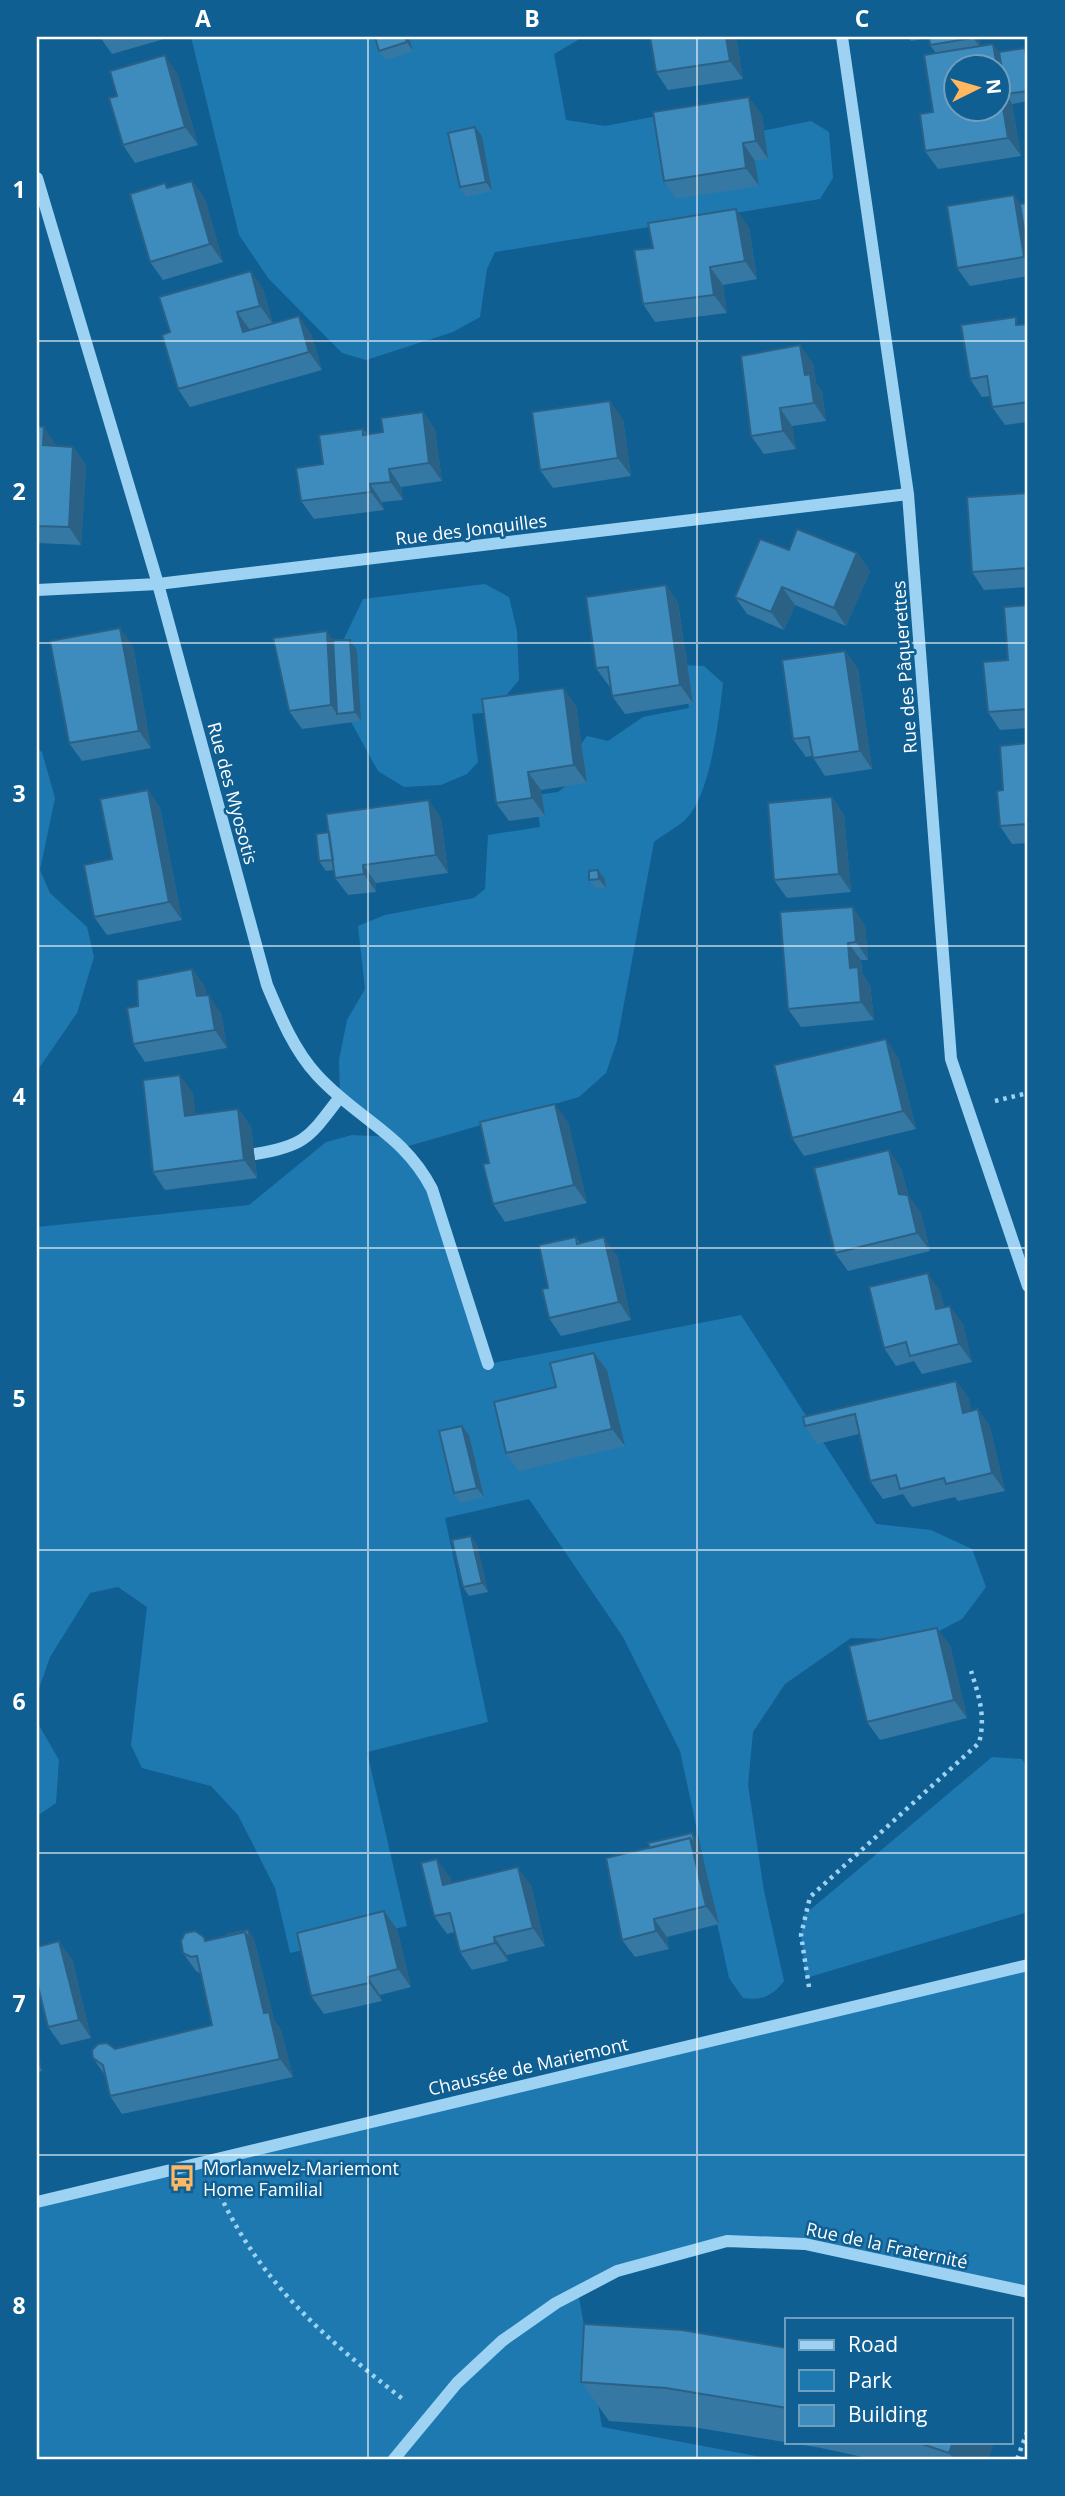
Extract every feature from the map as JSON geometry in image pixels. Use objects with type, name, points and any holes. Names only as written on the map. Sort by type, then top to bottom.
[{"type":"street","name":"Rue des Pâquerettes","points":[[842,37],[908,494],[951,1059],[1028,1286]]},
{"type":"street","name":"Rue des Myosotis","points":[[37,178],[158,584],[267,985],[302,1055],[340,1097],[399,1142],[424,1174],[432,1189],[488,1364]]},
{"type":"street","name":"Rue des Jonquilles","points":[[37,590],[158,584],[908,494]]},
{"type":"street","points":[[255,1154],[286,1149],[301,1142],[340,1097]]},
{"type":"street","name":"Chaussée de Mariemont","points":[[37,2202],[1028,1965]]},
{"type":"street","name":"Rue de la Fraternité","points":[[394,2459],[457,2383],[502,2341],[556,2303],[617,2271],[727,2241],[806,2244],[1028,2292]]},
{"type":"path","points":[[818,2015],[806,1978],[801,1935],[810,1897],[979,1743],[984,1726],[982,1704],[971,1671]]},
{"type":"path","points":[[220,2194],[238,2232],[263,2269],[295,2308],[341,2350],[427,2418]]},
{"type":"path","points":[[1017,2459],[1028,2430]]},
{"type":"green space","points":[[191,37],[583,37],[554,54],[566,120],[605,126],[705,107],[752,133],[811,121],[829,132],[833,178],[820,199],[495,252],[487,269],[480,317],[453,332],[366,360],[342,353],[268,278],[239,235]]},
{"type":"green space","points":[[485,584],[509,597],[517,631],[519,680],[492,712],[472,714],[478,762],[467,774],[441,785],[404,787],[378,771],[350,720],[341,645],[363,599]]},
{"type":"green space","points":[[683,665],[704,666],[723,683],[712,755],[694,809],[685,820],[654,842],[617,1041],[606,1073],[579,1097],[405,1147],[424,1174],[488,1364],[741,1315],[876,1524],[931,1530],[972,1549],[986,1587],[962,1619],[922,1640],[851,1638],[785,1684],[753,1732],[748,1785],[764,1891],[784,1981],[766,1996],[743,1998],[729,1978],[680,1751],[623,1637],[529,1499],[445,1518],[488,1722],[367,1752],[407,1926],[290,1953],[275,1888],[238,1815],[211,1786],[142,1768],[131,1745],[147,1607],[118,1587],[90,1593],[50,1657],[37,1694],[37,1227],[249,1205],[326,1142],[352,1135],[392,1137],[340,1097],[339,1060],[347,1020],[365,989],[358,926],[385,915],[474,898],[485,889],[488,835],[540,827],[536,795],[558,792],[581,774],[578,748],[587,736],[608,741],[643,717],[689,708]]},
{"type":"green space","points":[[37,749],[42,752],[55,798],[40,870],[50,893],[87,927],[94,957],[77,1013],[37,1071]]},
{"type":"green space","points":[[37,1722],[59,1760],[56,1803],[37,1816]]},
{"type":"green space","points":[[992,1757],[1022,1759],[1028,1769],[1028,1912],[806,1978],[801,1935],[804,1915]]},
{"type":"green space","points":[[1028,1965],[1028,2293],[779,2243],[727,2241],[617,2271],[578,2292],[602,2427],[772,2459],[37,2459],[37,2202]]},
{"type":"building","points":[[375,37],[405,37],[407,42],[379,51]]},
{"type":"building","points":[[650,37],[726,37],[730,61],[656,72]]},
{"type":"building","points":[[929,37],[973,37],[973,38],[930,45]]},
{"type":"building","points":[[993,44],[994,52],[943,52]]},
{"type":"building","points":[[1025,48],[1028,91],[1012,93],[1012,52],[999,52]]},
{"type":"building","points":[[942,52],[942,122],[1005,122],[1008,138],[925,151],[920,114],[933,112],[924,55]]},
{"type":"building","points":[[165,55],[185,127],[123,145],[109,98],[117,96],[110,71]]},
{"type":"building","points":[[749,97],[756,141],[743,143],[746,168],[664,181],[653,112]]},
{"type":"building","points":[[475,127],[486,182],[460,187],[448,133]]},
{"type":"building","points":[[192,181],[210,244],[150,262],[130,194],[165,183],[167,188]]},
{"type":"building","points":[[1014,195],[1024,257],[957,268],[947,206]]},
{"type":"building","points":[[1028,203],[1028,255],[1020,204]]},
{"type":"building","points":[[736,209],[745,261],[710,267],[714,295],[643,304],[634,250],[653,248],[648,223]]},
{"type":"building","points":[[251,271],[260,306],[237,312],[243,332],[299,316],[309,352],[178,389],[162,335],[170,332],[159,297]]},
{"type":"building","points":[[1016,317],[1016,325],[1028,324],[1028,402],[992,407],[987,376],[970,379],[961,325]]},
{"type":"building","points":[[800,345],[805,375],[810,374],[814,403],[780,408],[783,431],[751,436],[741,356]]},
{"type":"building","points":[[610,401],[618,458],[540,470],[532,412]]},
{"type":"building","points":[[423,412],[429,463],[389,469],[391,482],[370,484],[371,492],[301,501],[296,468],[323,464],[319,435],[363,429],[363,435],[383,432],[381,418]]},
{"type":"building","points":[[37,426],[44,427],[43,445],[73,447],[69,527],[37,526]]},
{"type":"building","points":[[1028,493],[1028,568],[972,572],[967,497]]},
{"type":"building","points":[[797,529],[857,553],[834,608],[782,587],[771,612],[735,597],[760,539],[789,550]]},
{"type":"building","points":[[666,585],[680,685],[612,696],[608,667],[596,668],[586,597]]},
{"type":"building","points":[[1028,605],[1028,709],[988,712],[983,662],[1008,660],[1004,607]]},
{"type":"building","points":[[120,628],[139,731],[69,743],[50,641]]},
{"type":"building","points":[[327,631],[331,705],[289,711],[273,638]]},
{"type":"building","points":[[333,640],[350,640],[355,712],[337,714]]},
{"type":"building","points":[[845,651],[860,751],[813,758],[809,737],[793,739],[782,660]]},
{"type":"building","points":[[564,688],[574,765],[528,772],[532,798],[496,803],[482,699]]},
{"type":"building","points":[[1028,743],[1028,824],[1000,826],[997,791],[1003,790],[1000,746]]},
{"type":"building","points":[[148,790],[169,902],[94,917],[84,865],[112,859],[100,799]]},
{"type":"building","points":[[832,797],[839,874],[774,880],[768,803]]},
{"type":"building","points":[[429,800],[436,855],[363,865],[364,874],[335,878],[326,814]]},
{"type":"building","points":[[329,832],[333,860],[319,861],[316,834]]},
{"type":"building","points":[[598,870],[599,879],[589,880],[589,871]]},
{"type":"building","points":[[853,907],[856,942],[848,943],[850,968],[858,967],[861,1002],[788,1009],[780,912]]},
{"type":"building","points":[[192,969],[197,996],[209,995],[215,1030],[133,1044],[127,1008],[138,1006],[137,980]]},
{"type":"building","points":[[886,1039],[903,1111],[792,1138],[774,1065]]},
{"type":"building","points":[[180,1075],[185,1116],[238,1109],[244,1160],[153,1172],[143,1080]]},
{"type":"building","points":[[555,1104],[574,1185],[493,1204],[483,1164],[489,1163],[480,1122]]},
{"type":"building","points":[[889,1150],[899,1194],[908,1195],[917,1233],[835,1253],[814,1168]]},
{"type":"building","points":[[576,1237],[577,1244],[604,1237],[619,1302],[549,1318],[542,1289],[548,1288],[539,1245]]},
{"type":"building","points":[[928,1273],[936,1309],[950,1306],[959,1344],[910,1356],[906,1342],[884,1348],[869,1287]]},
{"type":"building","points":[[594,1353],[612,1429],[506,1453],[494,1402],[556,1387],[550,1363]]},
{"type":"building","points":[[956,1381],[963,1413],[978,1409],[992,1473],[946,1484],[944,1478],[900,1489],[896,1475],[870,1481],[855,1414],[805,1426],[803,1417]]},
{"type":"building","points":[[462,1426],[477,1488],[454,1493],[439,1431]]},
{"type":"building","points":[[471,1536],[482,1583],[463,1587],[452,1540]]},
{"type":"building","points":[[937,1628],[954,1700],[867,1722],[849,1646]]},
{"type":"building","points":[[692,1833],[696,1847],[690,1838],[650,1848],[648,1843]]},
{"type":"building","points":[[690,1838],[706,1906],[654,1919],[656,1931],[622,1940],[606,1858]]},
{"type":"building","points":[[437,1859],[443,1885],[518,1867],[533,1928],[494,1937],[495,1943],[460,1952],[450,1913],[434,1916],[421,1863]]},
{"type":"building","points":[[384,1911],[398,1969],[368,1977],[369,1983],[311,1996],[297,1933]]},
{"type":"building","points":[[248,1930],[251,1940],[245,1932],[227,1936],[227,1934]]},
{"type":"building","points":[[195,1931],[204,1937],[205,1941],[245,1932],[264,2013],[269,2012],[280,2059],[110,2096],[103,2065],[93,2058],[92,2050],[98,2044],[107,2043],[115,2049],[212,2025],[197,1956],[191,1957],[183,1953],[181,1941],[185,1933]]},
{"type":"building","points":[[59,1941],[79,2020],[48,2027],[37,1982],[37,1947]]},
{"type":"building","points":[[584,2324],[682,2330],[785,2348],[785,2408],[666,2388],[581,2382]]},
{"type":"building","points":[[922,2444],[952,2444],[949,2453]]},
{"type":"place","name":"Morlanwelz-Mariemont Home Familial","points":[[182,2178]]}]
